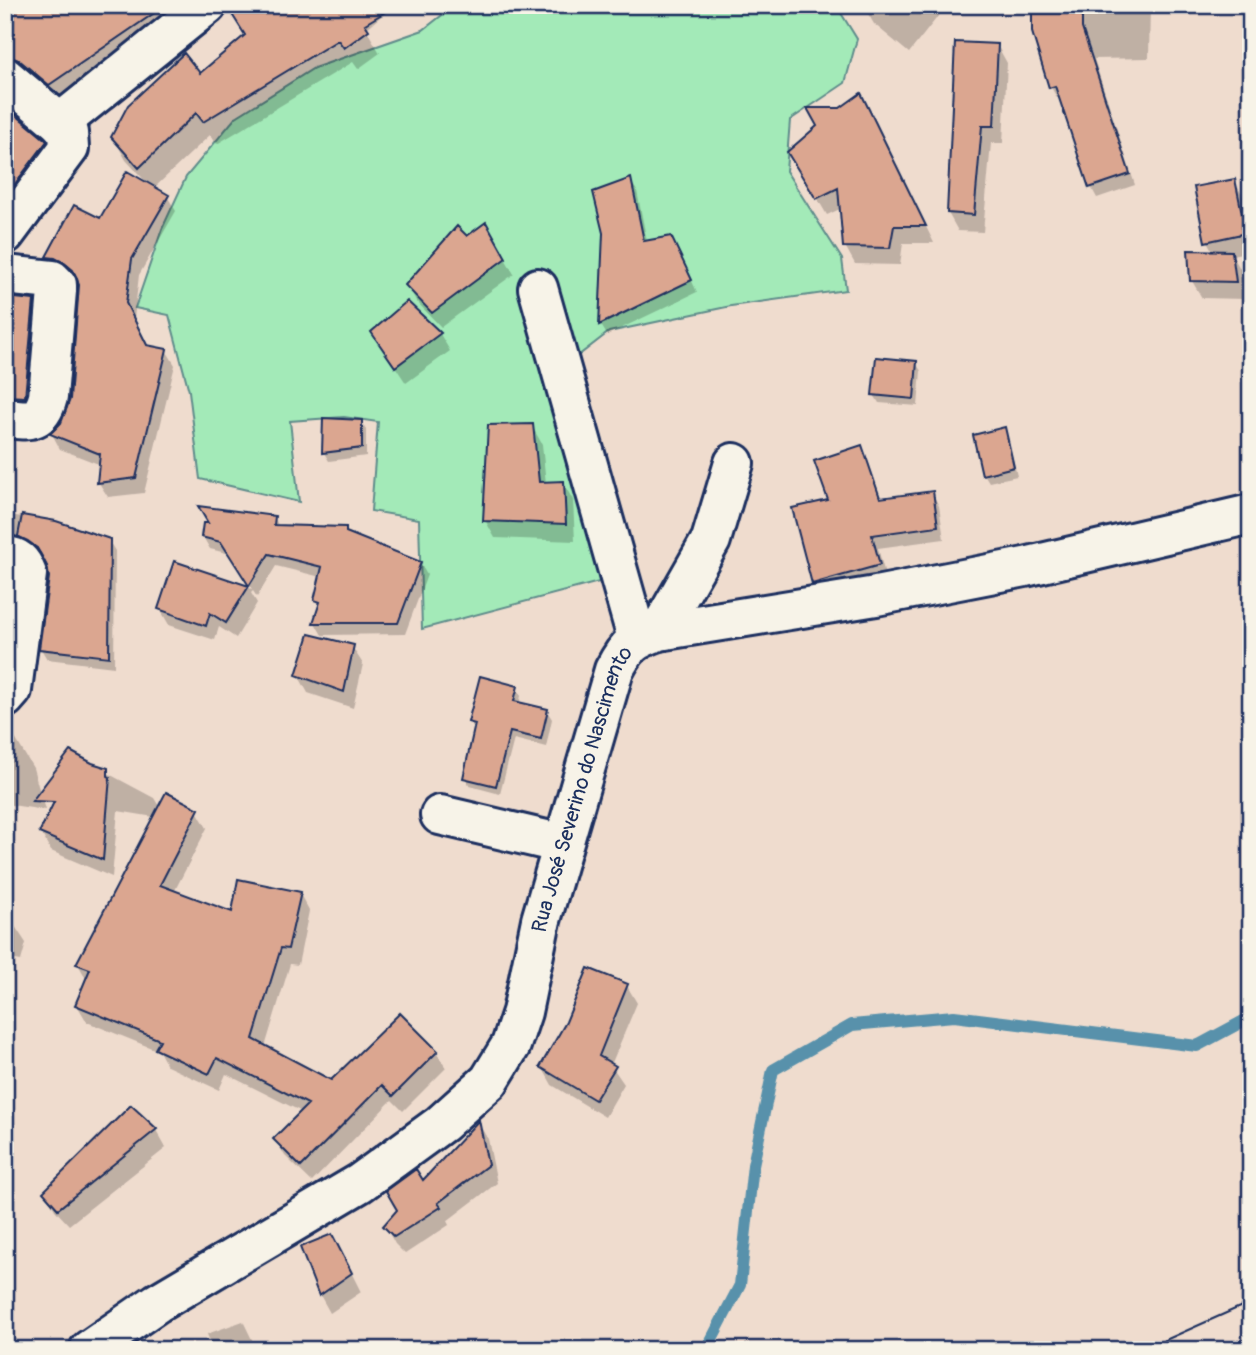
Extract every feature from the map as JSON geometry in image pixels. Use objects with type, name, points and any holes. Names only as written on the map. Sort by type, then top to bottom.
[{"type":"street","points":[[60,123],[207,5]]},
{"type":"street","points":[[5,77],[60,123],[68,133],[69,148],[5,234]]},
{"type":"street","points":[[5,275],[52,280],[57,291],[48,397],[44,411],[28,420],[5,418]]},
{"type":"street","points":[[538,288],[648,635]]},
{"type":"street","points":[[648,635],[712,540],[734,463]]},
{"type":"street","name":"Rua José Severino do Nascimento","points":[[89,1350],[157,1303],[360,1182],[442,1124],[489,1081],[510,1045],[522,1012],[541,920],[614,670],[624,651],[648,635],[1025,567],[1251,514]]},
{"type":"street","points":[[5,556],[15,557],[23,562],[27,573],[12,690],[5,698]]},
{"type":"street","points":[[440,815],[563,844]]},
{"type":"green space","points":[[455,5],[836,5],[857,39],[845,83],[790,120],[786,171],[842,259],[846,290],[731,306],[609,332],[556,373],[586,478],[599,582],[422,629],[419,519],[371,511],[378,422],[344,417],[290,421],[299,502],[200,479],[189,391],[169,315],[135,308],[162,229],[186,177],[236,117],[314,68],[423,30]]},
{"type":"building","points":[[5,5],[166,5],[49,85],[19,60],[5,56]]},
{"type":"building","points":[[228,5],[397,5],[365,24],[369,30],[344,48],[338,40],[203,122],[196,113],[139,168],[111,137],[128,105],[184,53],[200,73],[245,35]]},
{"type":"building","points":[[1032,13],[1082,13],[1082,28],[1130,174],[1089,188],[1055,86],[1049,88],[1032,32]]},
{"type":"building","points":[[955,42],[998,44],[994,126],[982,126],[974,215],[947,213]]},
{"type":"building","points":[[861,93],[926,226],[894,226],[890,248],[843,247],[838,188],[816,199],[787,152],[817,126],[807,108],[840,108]]},
{"type":"building","points":[[5,106],[47,141],[5,197]]},
{"type":"building","points":[[127,171],[169,195],[132,259],[126,303],[147,345],[167,349],[136,478],[97,483],[100,454],[50,434],[61,423],[70,399],[79,285],[73,270],[55,258],[46,257],[74,205],[100,218]]},
{"type":"building","points":[[631,178],[644,241],[671,236],[692,280],[599,325],[603,233],[593,192]]},
{"type":"building","points":[[1235,179],[1246,233],[1205,242],[1194,187]]},
{"type":"building","points":[[486,222],[506,258],[432,313],[405,285],[457,226],[467,236]]},
{"type":"building","points":[[1188,250],[1232,251],[1236,282],[1190,281]]},
{"type":"building","points":[[5,297],[34,300],[25,397],[5,396]]},
{"type":"building","points":[[407,301],[441,333],[395,367],[371,332]]},
{"type":"building","points":[[876,357],[917,361],[914,399],[872,395]]},
{"type":"building","points":[[323,418],[362,420],[362,448],[322,453]]},
{"type":"building","points":[[533,424],[539,482],[564,481],[566,524],[483,521],[488,425]]},
{"type":"building","points":[[1005,427],[1014,467],[982,475],[973,435]]},
{"type":"building","points":[[862,445],[880,498],[933,491],[938,526],[872,535],[880,565],[812,584],[792,508],[828,500],[814,461]]},
{"type":"building","points":[[198,506],[275,516],[274,525],[346,527],[346,532],[421,562],[398,623],[313,623],[320,602],[314,600],[322,567],[269,554],[249,586],[221,542],[201,537],[203,523],[208,523]]},
{"type":"building","points":[[22,515],[56,521],[110,539],[109,657],[39,649],[49,577],[47,566],[37,548],[18,536]]},
{"type":"building","points":[[174,561],[249,586],[226,623],[210,613],[206,626],[158,609]]},
{"type":"building","points":[[309,634],[354,645],[344,692],[296,675]]},
{"type":"building","points":[[480,676],[518,686],[514,701],[548,709],[541,739],[510,732],[496,786],[463,778],[475,724],[468,722]]},
{"type":"building","points":[[70,751],[108,768],[110,777],[103,860],[39,833],[54,802],[32,801]]},
{"type":"building","points":[[166,792],[199,809],[160,885],[232,912],[238,879],[301,892],[288,949],[281,948],[253,1039],[331,1080],[400,1013],[438,1051],[393,1096],[382,1085],[301,1167],[273,1139],[308,1104],[217,1058],[209,1074],[155,1049],[160,1040],[75,1005],[90,969],[76,964]]},
{"type":"building","points":[[588,968],[628,984],[599,1056],[616,1066],[595,1100],[540,1067],[566,1022]]},
{"type":"building","points":[[131,1105],[157,1129],[58,1209],[43,1192]]},
{"type":"building","points":[[479,1120],[488,1165],[438,1203],[441,1207],[394,1237],[383,1226],[397,1210],[386,1191],[416,1169],[423,1180]]},
{"type":"building","points":[[332,1234],[352,1273],[319,1296],[300,1247]]},
{"type":"waterway","points":[[706,1350],[740,1285],[753,1165],[773,1070],[852,1025],[954,1016],[1197,1046],[1251,1017]]},
{"type":"tram line","points":[[1143,1350],[1251,1302]]}]
